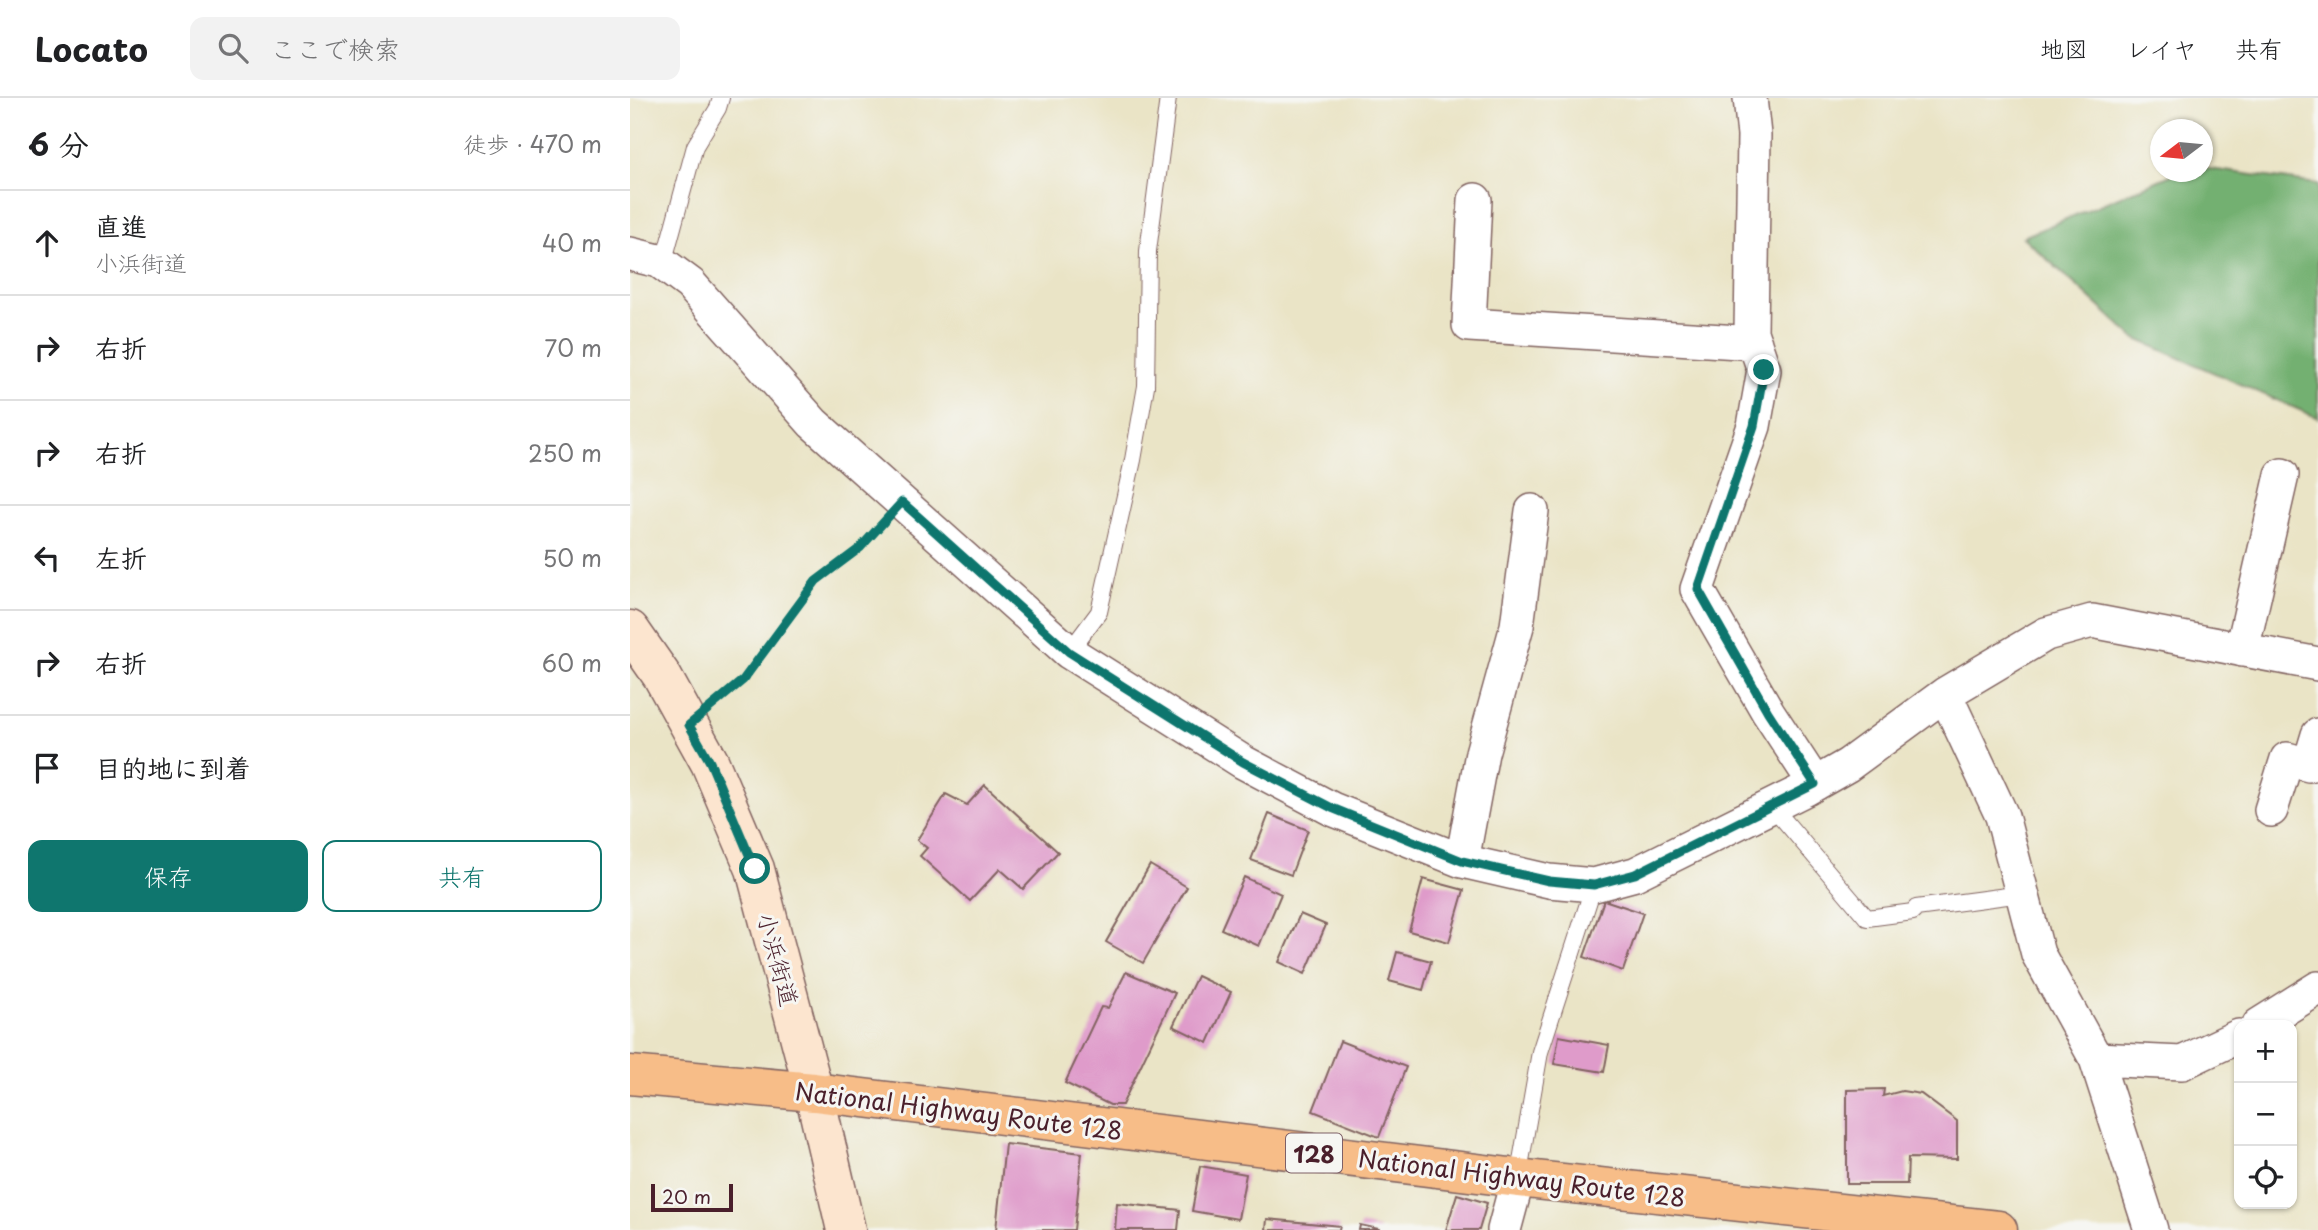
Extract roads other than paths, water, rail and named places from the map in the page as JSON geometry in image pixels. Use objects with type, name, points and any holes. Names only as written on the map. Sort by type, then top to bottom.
[{"type":"highway","name":"National Highway Route 128","points":[[630,1075],[814,1092],[1518,1178],[1998,1230]]},
{"type":"main road","name":"小浜街道","points":[[630,630],[662,676],[710,762],[755,869],[814,1092],[846,1230]]},
{"type":"street","points":[[1750,98],[1754,135],[1751,331],[1764,370],[1754,426],[1698,589],[1768,712],[1815,784]]},
{"type":"street","points":[[1475,200],[1469,325],[1755,343]]},
{"type":"street","points":[[630,254],[663,264],[690,284],[813,423],[1069,652],[1243,762],[1332,808],[1462,861],[1549,881],[1594,885],[1635,874],[1849,765],[1945,694],[2046,634],[2092,621],[2318,664]]},
{"type":"street","points":[[2242,650],[2282,475]]},
{"type":"street","points":[[1462,861],[1482,753],[1517,626],[1532,511]]},
{"type":"street","points":[[1945,694],[2002,816],[2038,954],[2096,1059],[2151,1230]]},
{"type":"street","points":[[2271,810],[2287,759],[2309,765],[2318,735]]},
{"type":"street","points":[[2267,1020],[2318,988]]},
{"type":"street","points":[[2096,1059],[2182,1063],[2234,1038]]},
{"type":"street","points":[[1504,1230],[1518,1178]]},
{"type":"lane","points":[[663,264],[695,146],[718,108],[721,98]]},
{"type":"lane","points":[[1069,652],[1099,612],[1133,460],[1146,386],[1148,251],[1168,98]]},
{"type":"lane","points":[[1772,806],[1867,918],[1913,912],[1916,908],[2022,894]]},
{"type":"lane","points":[[1518,1178],[1540,1052],[1594,885]]}]
